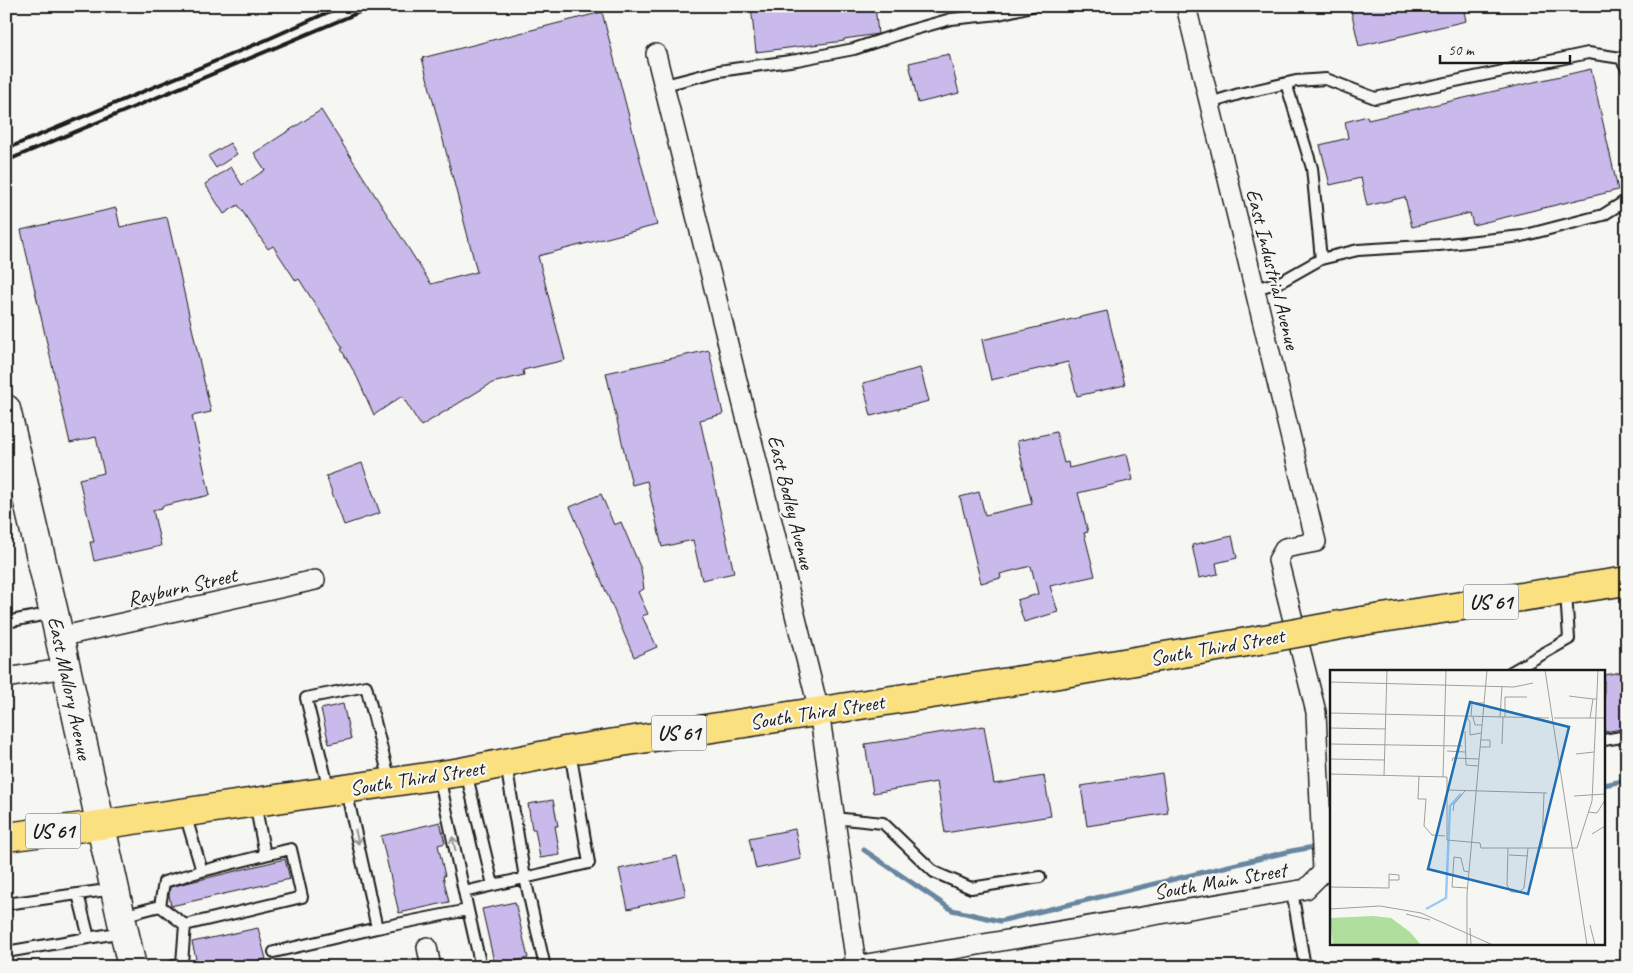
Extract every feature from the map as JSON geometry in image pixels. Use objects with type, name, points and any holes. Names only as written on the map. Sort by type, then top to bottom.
[{"type":"main road","name":"East Mallory Avenue","points":[[6,409],[132,967]]},
{"type":"main road","name":"South Third Street","points":[[6,837],[438,776],[570,750],[1050,675],[1362,621],[1627,581]]},
{"type":"street","name":"East Industrial Avenue","points":[[1186,6],[1316,542]]},
{"type":"street","name":"East Bodley Avenue","points":[[656,54],[819,711],[852,966]]},
{"type":"street","name":"South Main Street","points":[[852,966],[1306,889],[1323,872],[1316,712],[1278,560],[1285,548],[1316,542]]},
{"type":"street","name":"Rayburn Street","points":[[56,625],[315,580]]},
{"type":"street","points":[[6,678],[66,668]]},
{"type":"street","points":[[427,947],[431,967]]},
{"type":"lane","points":[[665,85],[719,71],[797,60],[854,49],[951,19],[999,14],[1032,6]]},
{"type":"lane","points":[[1210,104],[1239,94],[1286,84],[1326,79],[1375,98],[1588,53],[1621,58],[1627,69]]},
{"type":"lane","points":[[1286,84],[1312,168],[1321,260]]},
{"type":"lane","points":[[1255,289],[1282,281],[1321,260],[1358,250],[1439,245],[1522,236],[1603,215],[1627,200]]},
{"type":"lane","points":[[1515,670],[1569,639],[1566,591]]},
{"type":"lane","points":[[6,622],[56,625]]},
{"type":"lane","points":[[377,928],[338,791],[306,698],[366,686],[390,782]]},
{"type":"lane","points":[[1606,740],[1627,736]]},
{"type":"lane","points":[[464,892],[589,863],[570,750]]},
{"type":"lane","points":[[506,763],[525,878],[545,967]]},
{"type":"lane","points":[[466,771],[493,885]]},
{"type":"lane","points":[[438,776],[480,967]]},
{"type":"lane","points":[[255,802],[265,855]]},
{"type":"lane","points":[[185,813],[202,871]]},
{"type":"lane","points":[[834,818],[883,824],[934,872],[971,888],[1040,877]]},
{"type":"lane","points":[[160,906],[164,882],[291,849],[302,897],[185,925]]},
{"type":"lane","points":[[6,904],[114,889]]},
{"type":"lane","points":[[1292,891],[1305,967]]},
{"type":"lane","points":[[78,894],[89,938]]},
{"type":"lane","points":[[160,906],[185,925]]},
{"type":"lane","points":[[6,952],[89,938],[160,906]]},
{"type":"lane","points":[[274,952],[377,928],[468,910]]},
{"type":"lane","points":[[171,967],[182,963],[185,925]]},
{"type":"building","points":[[751,6],[875,6],[878,34],[844,39],[844,41],[756,52]]},
{"type":"building","points":[[1350,6],[1463,6],[1466,21],[1359,46]]},
{"type":"building","points":[[602,12],[657,225],[538,256],[565,360],[523,370],[524,375],[492,383],[421,426],[402,396],[374,415],[357,377],[341,349],[343,348],[299,279],[296,281],[273,246],[268,249],[238,205],[224,214],[205,184],[231,167],[242,185],[265,170],[254,153],[321,110],[431,284],[477,272],[422,58]]},
{"type":"building","points":[[949,54],[959,93],[918,103],[909,63]]},
{"type":"building","points":[[1591,69],[1618,190],[1473,225],[1470,213],[1412,227],[1405,197],[1367,206],[1361,178],[1330,185],[1320,145],[1348,138],[1345,122],[1367,116],[1368,120]]},
{"type":"building","points":[[230,143],[237,154],[216,168],[208,156]]},
{"type":"building","points":[[116,208],[120,227],[167,217],[211,412],[192,416],[210,495],[162,506],[162,508],[153,510],[161,546],[94,561],[90,542],[94,542],[79,479],[104,473],[96,437],[70,443],[21,230]]},
{"type":"building","points":[[1107,311],[1125,385],[1077,396],[1068,362],[991,380],[982,340]]},
{"type":"building","points":[[709,350],[723,414],[700,420],[734,573],[702,580],[693,540],[662,547],[647,481],[632,485],[606,373]]},
{"type":"building","points":[[920,368],[929,401],[871,416],[863,383]]},
{"type":"building","points":[[1056,432],[1064,463],[1068,462],[1069,468],[1127,454],[1133,480],[1078,493],[1088,532],[1084,533],[1095,576],[1050,586],[1058,612],[1024,622],[1017,600],[1038,594],[1031,566],[1000,574],[1001,578],[981,583],[960,497],[979,492],[985,515],[1032,504],[1017,441]]},
{"type":"building","points":[[362,463],[380,513],[344,525],[326,476]]},
{"type":"building","points":[[601,494],[614,525],[621,522],[641,569],[644,589],[638,592],[648,614],[642,616],[657,647],[634,657],[570,507]]},
{"type":"building","points":[[1232,536],[1237,558],[1216,563],[1218,574],[1199,578],[1192,545]]},
{"type":"building","points":[[1627,671],[1627,728],[1606,732],[1606,675]]},
{"type":"building","points":[[343,704],[351,739],[329,744],[321,709]]},
{"type":"building","points":[[984,726],[994,784],[1044,776],[1051,816],[945,833],[937,782],[873,793],[865,744]]},
{"type":"building","points":[[1162,773],[1168,813],[1087,826],[1081,786]]},
{"type":"building","points":[[553,800],[558,826],[555,826],[560,855],[540,858],[535,829],[532,829],[528,804]]},
{"type":"building","points":[[440,822],[445,843],[438,845],[449,902],[399,913],[381,836]]},
{"type":"building","points":[[795,829],[801,859],[756,869],[749,838]]},
{"type":"building","points":[[677,856],[686,895],[628,909],[619,869]]},
{"type":"building","points":[[285,859],[290,879],[171,906],[170,887]]},
{"type":"building","points":[[515,902],[528,958],[508,963],[509,965],[495,966],[482,909]]},
{"type":"building","points":[[258,928],[266,959],[235,967],[198,967],[192,942]]},
{"type":"waterway","points":[[1606,785],[1627,780]]},
{"type":"waterway","points":[[864,850],[952,910],[1000,921],[1291,851],[1330,844]]},
{"type":"railway","points":[[6,149],[266,40],[342,6]]},
{"type":"railway","points":[[6,161],[374,6]]}]
